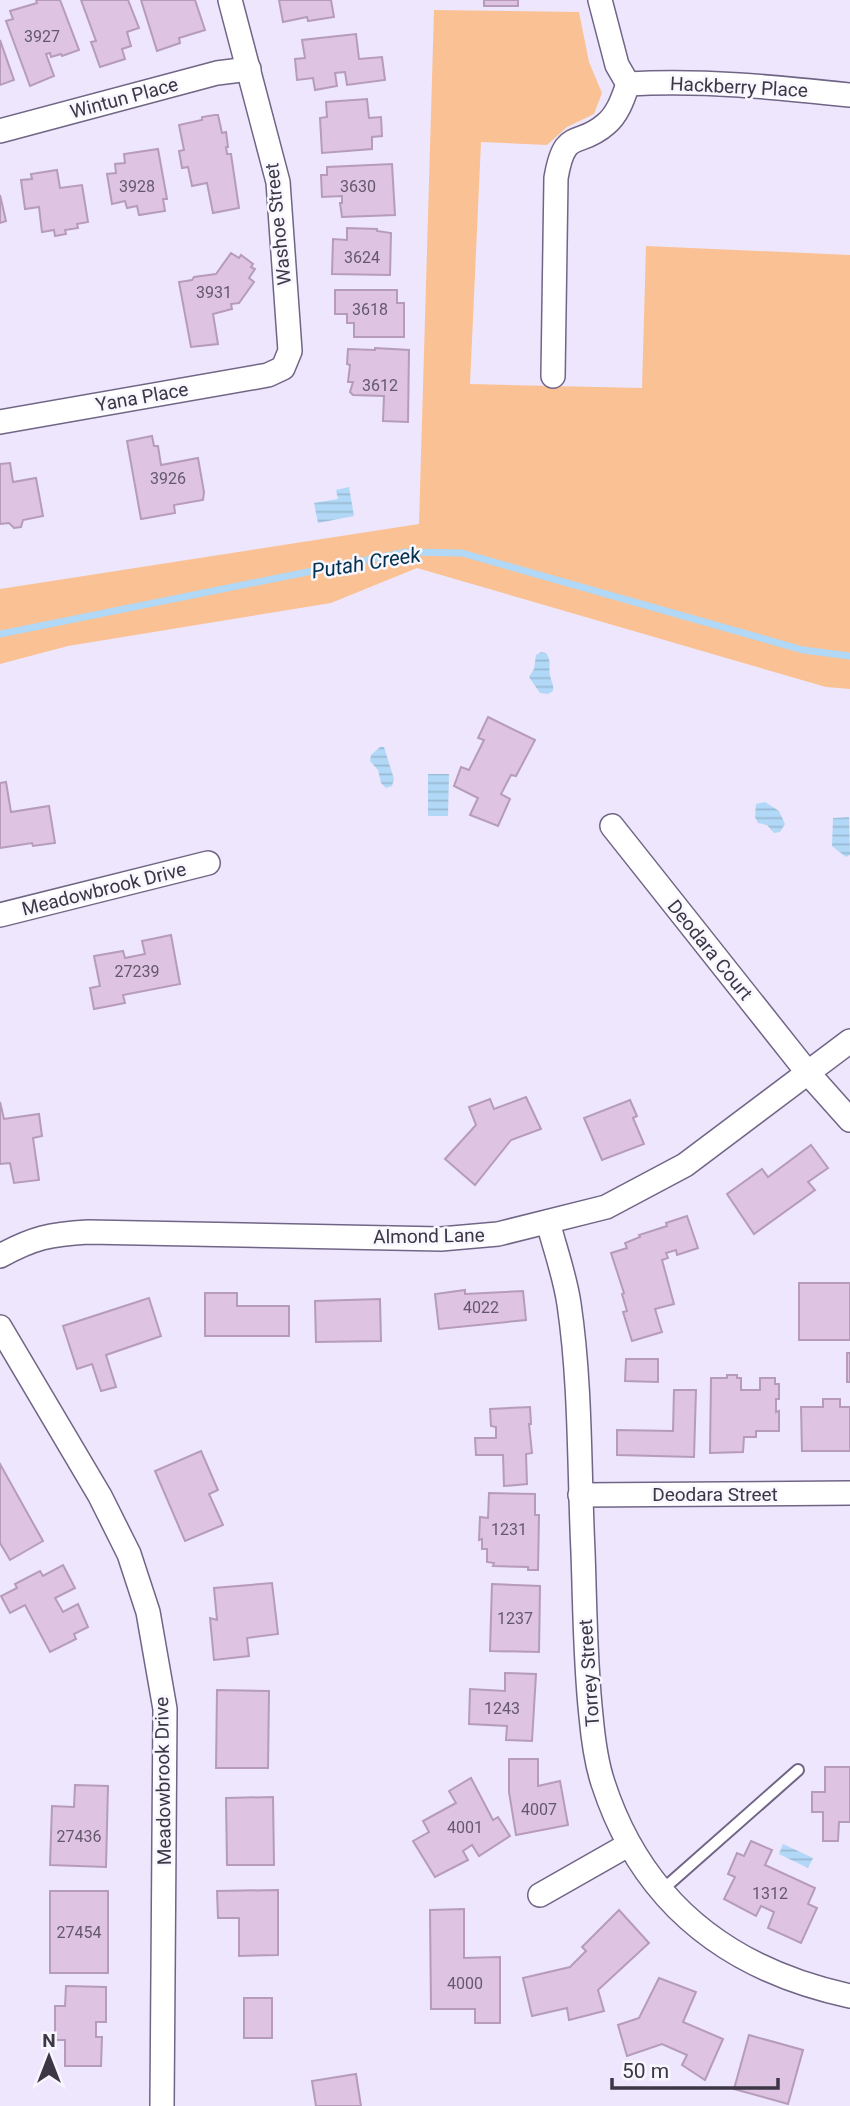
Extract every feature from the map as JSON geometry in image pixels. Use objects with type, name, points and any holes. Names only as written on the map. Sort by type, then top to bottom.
[{"type":"street","name":"Washoe Street","points":[[230,0],[278,182],[290,351],[283,368]]},
{"type":"street","points":[[553,376],[556,178],[560,156],[573,139],[606,124],[618,110],[628,84],[617,65],[600,0]]},
{"type":"street","name":"Wintun Place","points":[[0,131],[218,73],[249,69]]},
{"type":"street","name":"Hackberry Place","points":[[628,84],[682,81],[738,83],[850,95]]},
{"type":"street","name":"Yana Place","points":[[0,422],[268,375],[283,368]]},
{"type":"street","name":"Deodara Court","points":[[612,826],[808,1073]]},
{"type":"street","name":"Meadowbrook Drive","points":[[0,915],[208,863]]},
{"type":"street","name":"Almond Lane","points":[[0,1256],[26,1242],[52,1234],[180,1233],[441,1239],[498,1234],[548,1222],[606,1207],[685,1165],[850,1041]]},
{"type":"street","points":[[808,1073],[850,1120]]},
{"type":"street","name":"Torrey Street","points":[[548,1222],[569,1302],[588,1687],[602,1782],[628,1845],[661,1891],[694,1924],[730,1951],[773,1973],[850,1996]]},
{"type":"street","name":"Meadowbrook Drive","points":[[0,1327],[100,1496],[129,1554],[148,1612],[165,1709],[162,2106]]},
{"type":"street","name":"Deodara Street","points":[[580,1495],[850,1493]]},
{"type":"street","points":[[540,1895],[628,1845]]},
{"type":"lane","points":[[661,1891],[798,1770]]},
{"type":"shaded area","points":[[434,10],[579,12],[589,62],[602,93],[594,114],[567,127],[547,145],[481,142],[470,384],[642,388],[646,246],[850,255],[850,689],[826,687],[417,568],[331,603],[68,646],[0,664],[0,589],[419,524]]},
{"type":"water","points":[[349,487],[354,516],[318,523],[314,503],[338,499],[336,490]]},
{"type":"water","points":[[546,653],[549,661],[553,691],[548,694],[540,693],[529,677],[534,669],[536,655]]},
{"type":"water","points":[[384,747],[394,779],[392,786],[386,788],[381,783],[378,770],[370,761],[371,755]]},
{"type":"water","points":[[428,774],[449,774],[448,816],[428,816]]},
{"type":"water","points":[[765,802],[779,811],[785,824],[780,832],[774,833],[767,825],[758,823],[755,817],[756,804]]},
{"type":"water","points":[[849,817],[850,855],[846,857],[832,846],[833,818]]},
{"type":"water","points":[[783,1844],[813,1858],[808,1868],[779,1854]]},
{"type":"building","points":[[36,0],[60,0],[79,50],[62,56],[51,57],[50,53],[46,54],[54,76],[30,86],[6,21],[13,19],[10,11],[37,3]]},
{"type":"building","points":[[81,0],[128,0],[139,28],[127,32],[131,46],[122,49],[125,59],[100,67],[91,42],[96,41]]},
{"type":"building","points":[[141,0],[195,0],[205,30],[179,38],[180,43],[157,51]]},
{"type":"building","points":[[279,0],[331,0],[334,17],[308,21],[307,17],[283,22]]},
{"type":"building","points":[[484,0],[518,0],[518,6],[484,6]]},
{"type":"building","points":[[356,34],[359,59],[382,57],[385,80],[347,85],[345,72],[335,73],[337,86],[315,90],[313,78],[297,80],[295,59],[305,58],[302,40]]},
{"type":"building","points":[[0,40],[14,80],[0,85]]},
{"type":"building","points":[[367,99],[369,118],[381,117],[382,136],[372,137],[372,149],[322,153],[320,118],[327,117],[326,102]]},
{"type":"building","points":[[218,115],[222,133],[226,132],[227,154],[231,154],[239,208],[213,213],[207,183],[192,186],[188,167],[182,168],[179,151],[184,150],[179,125]]},
{"type":"building","points":[[158,149],[167,199],[163,199],[165,211],[139,215],[137,206],[127,208],[125,201],[112,204],[107,174],[116,173],[115,164],[125,163],[124,154]]},
{"type":"building","points":[[392,164],[395,215],[342,217],[342,196],[322,197],[321,175],[327,175],[327,167]]},
{"type":"building","points":[[57,170],[60,188],[82,185],[88,222],[77,224],[78,228],[65,230],[66,234],[55,236],[54,230],[42,232],[39,207],[25,209],[21,180],[32,179],[31,174]]},
{"type":"building","points":[[0,195],[6,221],[0,223]]},
{"type":"building","points":[[347,228],[377,229],[391,233],[390,275],[332,274],[333,239],[347,240]]},
{"type":"building","points":[[231,253],[239,258],[241,255],[253,264],[251,267],[255,269],[249,278],[254,282],[239,303],[231,304],[232,309],[213,314],[218,344],[191,347],[179,282],[216,274]]},
{"type":"building","points":[[335,290],[397,290],[397,303],[404,303],[404,337],[354,337],[354,323],[347,323],[347,314],[335,314]]},
{"type":"building","points":[[348,349],[409,350],[408,422],[383,421],[384,396],[353,395],[350,392],[353,382],[348,382]]},
{"type":"building","points":[[152,436],[154,446],[158,446],[161,465],[198,458],[203,500],[174,505],[175,513],[141,519],[127,441]]},
{"type":"building","points":[[10,463],[13,482],[36,478],[43,516],[23,520],[21,527],[14,528],[9,523],[0,524],[0,464]]},
{"type":"building","points":[[488,717],[535,740],[516,776],[511,775],[501,794],[510,799],[498,826],[470,815],[478,798],[454,786],[461,767],[469,770],[484,740],[478,738]]},
{"type":"building","points":[[6,782],[11,812],[49,806],[55,843],[0,848],[0,783]]},
{"type":"building","points":[[171,935],[180,984],[123,995],[125,1003],[94,1009],[90,988],[100,986],[94,956],[123,951],[125,958],[145,954],[142,941]]},
{"type":"building","points":[[526,1097],[541,1129],[511,1140],[475,1185],[445,1159],[476,1125],[469,1107],[490,1099],[494,1109]]},
{"type":"building","points":[[630,1100],[637,1116],[633,1118],[644,1144],[602,1160],[584,1118]]},
{"type":"building","points":[[0,1102],[4,1119],[39,1114],[42,1136],[33,1138],[39,1180],[14,1183],[10,1163],[0,1164]]},
{"type":"building","points":[[811,1145],[828,1168],[808,1182],[815,1190],[754,1234],[727,1194],[762,1169],[768,1177]]},
{"type":"building","points":[[687,1216],[698,1248],[677,1255],[676,1250],[666,1253],[668,1258],[662,1260],[674,1304],[655,1309],[662,1332],[632,1341],[623,1312],[627,1311],[622,1294],[624,1293],[611,1253],[627,1248],[625,1243],[640,1237],[639,1235]]},
{"type":"building","points":[[799,1283],[850,1283],[850,1340],[799,1340]]},
{"type":"building","points":[[465,1290],[465,1294],[523,1291],[526,1320],[439,1329],[435,1294]]},
{"type":"building","points":[[205,1293],[237,1293],[237,1306],[289,1306],[289,1336],[205,1336]]},
{"type":"building","points":[[149,1298],[161,1336],[106,1355],[116,1387],[101,1391],[92,1364],[77,1369],[63,1326]]},
{"type":"building","points":[[380,1299],[381,1341],[316,1342],[315,1301]]},
{"type":"building","points":[[847,1353],[850,1353],[850,1382],[847,1382]]},
{"type":"building","points":[[626,1359],[658,1359],[658,1382],[625,1381]]},
{"type":"building","points":[[727,1375],[741,1378],[741,1390],[760,1390],[760,1378],[775,1378],[775,1384],[779,1384],[776,1412],[779,1411],[779,1431],[756,1431],[756,1437],[744,1437],[743,1452],[710,1453],[711,1378],[727,1378]]},
{"type":"building","points":[[674,1390],[696,1390],[694,1457],[617,1455],[617,1430],[673,1431]]},
{"type":"building","points":[[823,1399],[840,1399],[840,1407],[850,1407],[850,1451],[802,1451],[801,1407],[823,1407]]},
{"type":"building","points":[[530,1407],[532,1453],[526,1454],[527,1484],[504,1486],[503,1455],[476,1455],[475,1438],[496,1438],[496,1427],[491,1426],[490,1409]]},
{"type":"building","points":[[201,1451],[218,1490],[209,1494],[223,1525],[185,1541],[155,1471]]},
{"type":"building","points":[[0,1464],[43,1541],[10,1560],[0,1543]]},
{"type":"building","points":[[489,1493],[535,1494],[535,1515],[539,1515],[538,1570],[528,1570],[528,1567],[493,1566],[494,1563],[487,1562],[487,1549],[482,1549],[482,1539],[479,1540],[480,1517],[488,1518]]},
{"type":"building","points":[[63,1565],[75,1588],[55,1598],[63,1612],[78,1604],[88,1627],[74,1634],[76,1639],[50,1652],[25,1605],[10,1613],[1,1596],[17,1588],[15,1584],[40,1571],[43,1576]]},
{"type":"building","points":[[272,1583],[278,1634],[247,1638],[249,1656],[214,1660],[210,1618],[217,1620],[214,1588]]},
{"type":"building","points":[[492,1584],[540,1586],[539,1652],[490,1651]]},
{"type":"building","points":[[505,1673],[536,1674],[532,1741],[506,1740],[507,1726],[469,1724],[470,1689],[505,1691]]},
{"type":"building","points":[[217,1690],[269,1691],[268,1768],[216,1768]]},
{"type":"building","points":[[509,1759],[538,1759],[538,1786],[560,1781],[568,1825],[516,1835],[509,1792]]},
{"type":"building","points":[[825,1767],[850,1767],[850,1822],[839,1822],[838,1841],[823,1841],[823,1812],[812,1812],[812,1792],[825,1792]]},
{"type":"building","points":[[471,1778],[493,1820],[498,1817],[510,1836],[479,1856],[472,1845],[463,1851],[468,1860],[435,1877],[413,1841],[429,1832],[423,1821],[456,1803],[449,1791]]},
{"type":"building","points":[[75,1785],[108,1786],[106,1867],[50,1865],[52,1806],[74,1807]]},
{"type":"building","points":[[273,1797],[274,1865],[227,1865],[226,1798]]},
{"type":"building","points":[[751,1841],[772,1850],[765,1865],[815,1888],[808,1904],[817,1908],[801,1943],[768,1928],[774,1912],[761,1906],[756,1916],[724,1899],[735,1877],[728,1874],[737,1853],[744,1856]]},
{"type":"building","points":[[278,1890],[278,1955],[239,1956],[239,1918],[218,1918],[217,1891]]},
{"type":"building","points":[[50,1891],[108,1891],[108,1973],[50,1973]]},
{"type":"building","points":[[464,1909],[464,1958],[500,1957],[500,2023],[475,2023],[475,2009],[431,2009],[430,1910]]},
{"type":"building","points":[[619,1910],[649,1943],[598,1990],[604,2011],[569,2020],[567,2008],[532,2016],[523,1978],[570,1967],[586,1951],[582,1947]]},
{"type":"building","points":[[659,1978],[696,1992],[683,2022],[723,2039],[705,2080],[682,2065],[687,2055],[662,2044],[627,2056],[618,2025],[639,2018]]},
{"type":"building","points":[[66,1986],[106,1987],[106,2022],[96,2022],[96,2037],[102,2037],[101,2066],[65,2066],[65,2040],[55,2040],[55,2006],[65,2006]]},
{"type":"building","points":[[244,1998],[272,1998],[272,2038],[244,2038]]},
{"type":"building","points":[[749,2035],[803,2050],[788,2104],[734,2089]]},
{"type":"building","points":[[356,2074],[361,2106],[316,2106],[312,2081]]},
{"type":"waterway","name":"Putah Creek","points":[[0,634],[406,552],[462,553],[803,650],[850,656]]}]
